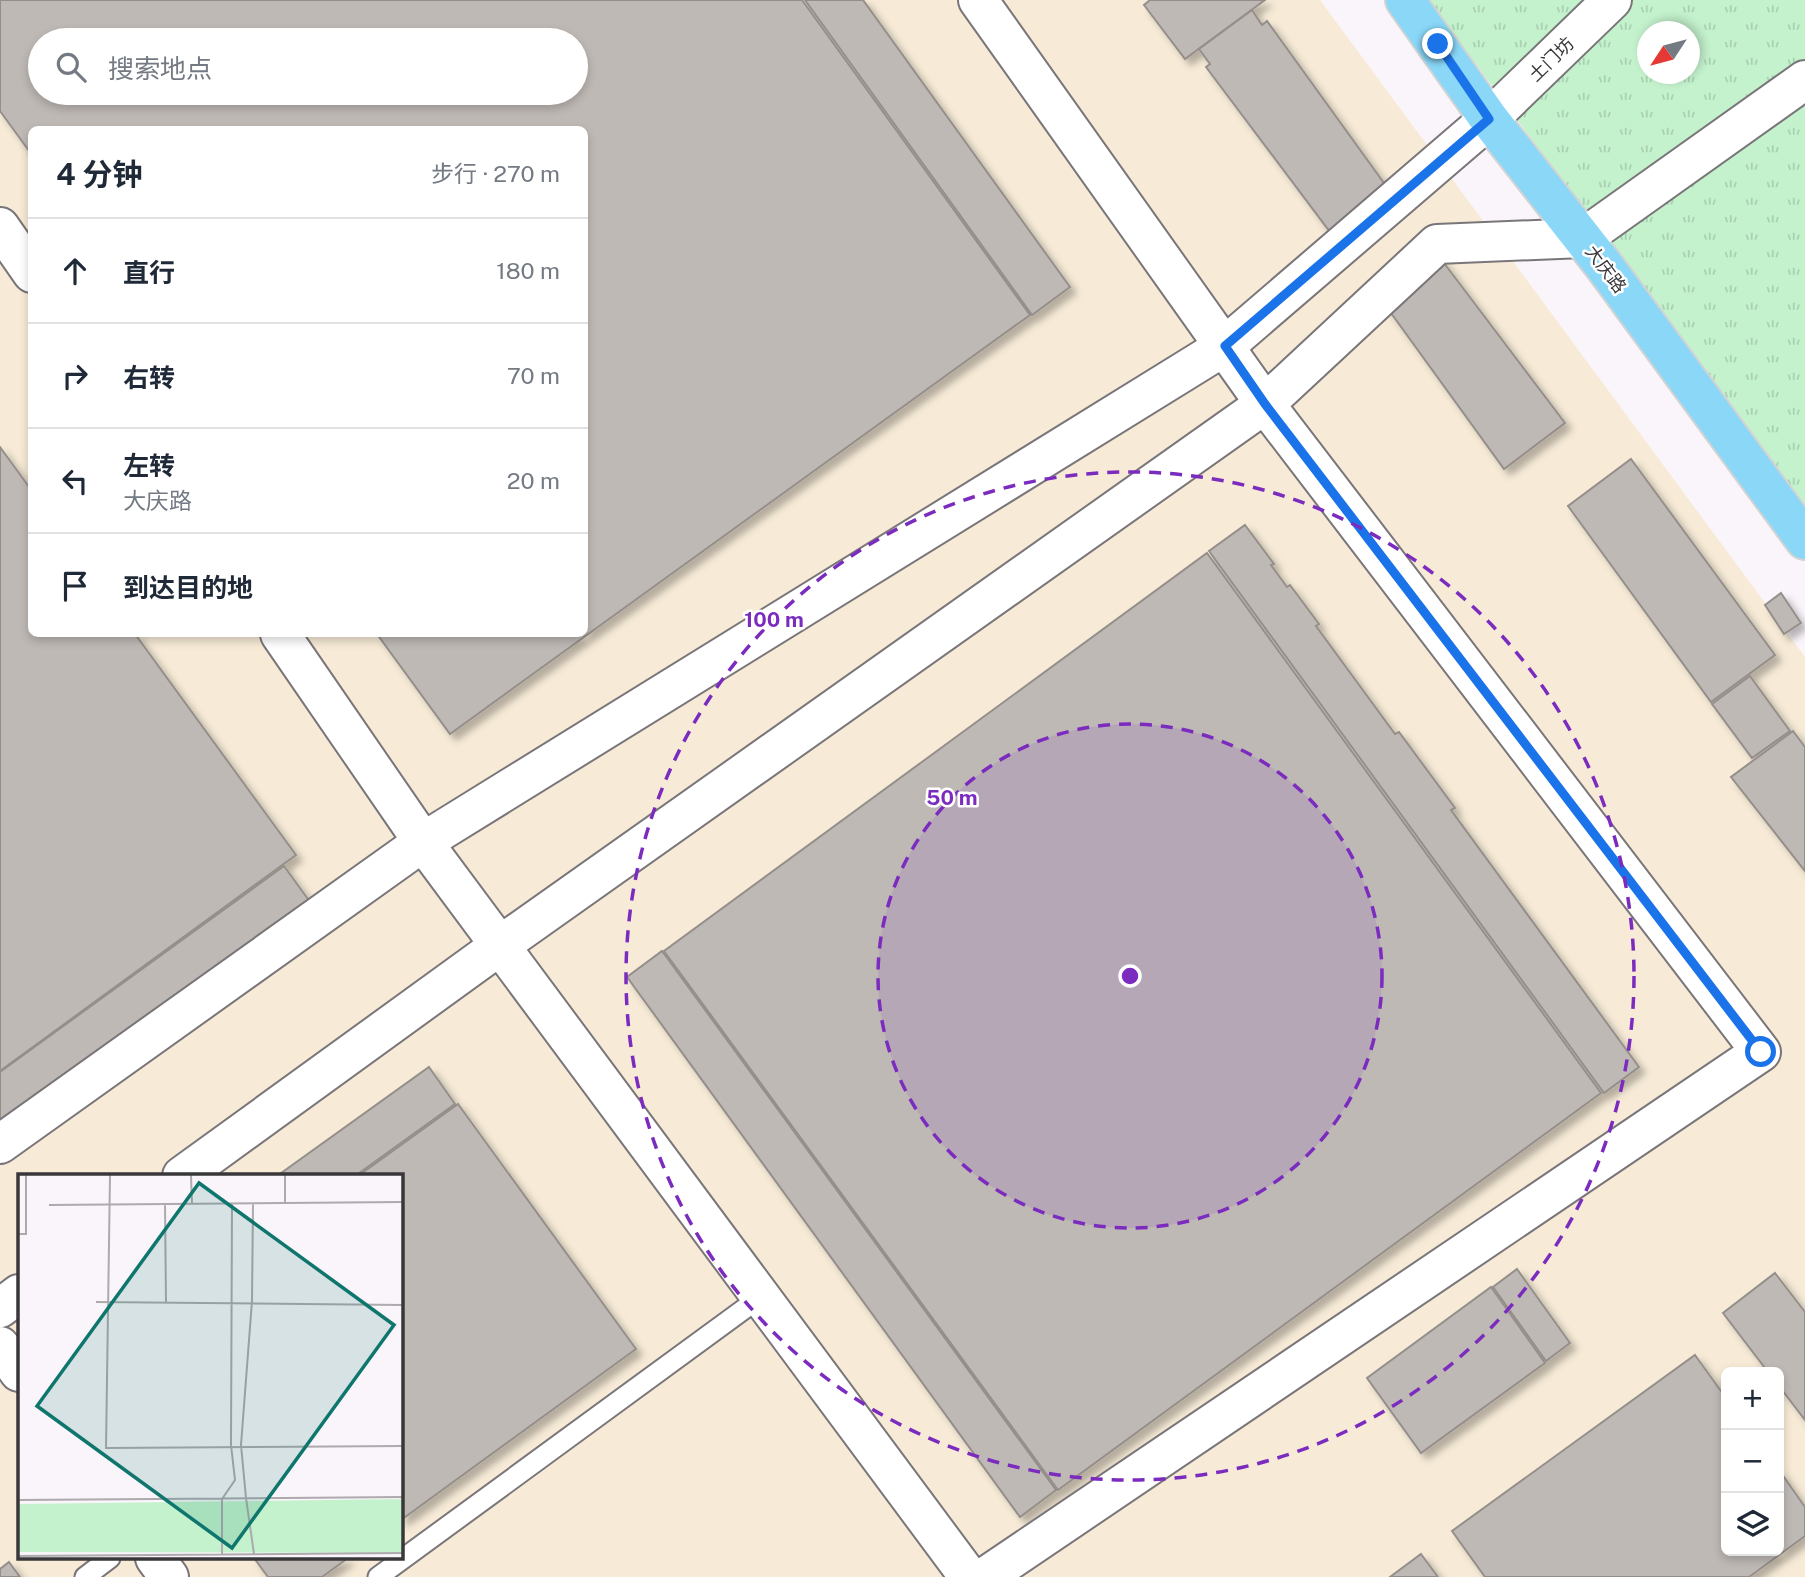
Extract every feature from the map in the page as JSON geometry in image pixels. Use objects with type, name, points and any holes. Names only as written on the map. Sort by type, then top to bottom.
[{"type":"main road","name":"大庆路","points":[[1405,0],[1489,119],[1583,238],[1805,540]]},
{"type":"street","points":[[978,0],[1265,404],[1761,1052],[985,1577]]},
{"type":"street","name":"土门坊","points":[[0,1144],[423,842],[1225,346],[1489,119],[1612,0]]},
{"type":"street","points":[[185,1174],[502,944],[1265,404],[1437,244],[1583,238],[1805,80]]},
{"type":"street","points":[[0,227],[28,267]]},
{"type":"street","points":[[282,637],[423,842],[502,944],[969,1577]]},
{"type":"street","points":[[0,1308],[18,1295]]},
{"type":"street","points":[[0,1346],[18,1371]]},
{"type":"street","points":[[156,1560],[169,1577]]},
{"type":"lane","points":[[402,1559],[762,1296]]},
{"type":"lane","points":[[85,1577],[107,1560]]},
{"type":"lane","points":[[378,1577],[401,1560]]},
{"type":"shaded area","points":[[0,0],[1320,0],[1805,657],[1805,1577],[0,1577]]},
{"type":"green space","points":[[1428,0],[1805,0],[1805,507]]},
{"type":"building","points":[[0,0],[802,0],[1030,315],[588,634],[588,126],[28,126],[28,150],[0,111]]},
{"type":"building","points":[[805,0],[863,0],[1070,287],[1032,315]]},
{"type":"building","points":[[1150,0],[1265,0],[1185,59],[1144,5]]},
{"type":"building","points":[[1252,10],[1262,25],[1267,21],[1389,190],[1330,232],[1206,67],[1210,64],[1199,49]]},
{"type":"building","points":[[1441,259],[1565,423],[1504,469],[1383,302]]},
{"type":"building","points":[[0,447],[28,486],[28,637],[137,637],[296,855],[0,1071]]},
{"type":"building","points":[[1631,459],[1775,655],[1711,702],[1568,506]]},
{"type":"building","points":[[1245,525],[1274,564],[1271,565],[1287,587],[1290,585],[1319,624],[1316,626],[1395,734],[1399,732],[1455,808],[1451,810],[1639,1067],[1604,1093],[1209,551]]},
{"type":"building","points":[[1207,553],[1601,1093],[1058,1490],[664,951]]},
{"type":"building","points":[[1781,593],[1801,623],[1784,634],[1765,605]]},
{"type":"building","points":[[379,637],[584,637],[450,734]]},
{"type":"building","points":[[1750,676],[1790,731],[1752,758],[1712,704]]},
{"type":"building","points":[[1793,731],[1805,747],[1805,871],[1731,777]]},
{"type":"building","points":[[284,866],[313,906],[0,1133],[0,1072]]},
{"type":"building","points":[[662,951],[1056,1490],[1020,1517],[627,977]]},
{"type":"building","points":[[429,1067],[455,1104],[358,1174],[280,1174]]},
{"type":"building","points":[[458,1104],[636,1349],[402,1519],[402,1174],[361,1174]]},
{"type":"building","points":[[1517,1269],[1570,1343],[1546,1361],[1493,1287]]},
{"type":"building","points":[[1775,1273],[1805,1312],[1805,1420],[1784,1393],[1784,1367],[1764,1367],[1723,1313]]},
{"type":"building","points":[[1491,1287],[1545,1363],[1421,1453],[1367,1378]]},
{"type":"building","points":[[1695,1355],[1721,1391],[1721,1556],[1778,1556],[1749,1577],[1485,1577],[1452,1531]]},
{"type":"building","points":[[1784,1477],[1805,1507],[1805,1536],[1784,1551]]},
{"type":"building","points":[[1421,1554],[1438,1577],[1390,1577]]},
{"type":"building","points":[[255,1560],[345,1560],[322,1577],[268,1577]]},
{"type":"building","points":[[9,1562],[20,1577],[0,1577],[0,1569]]},
{"type":"route","points":[[1438,44],[1489,119],[1225,346],[1265,404],[1761,1052]]}]
